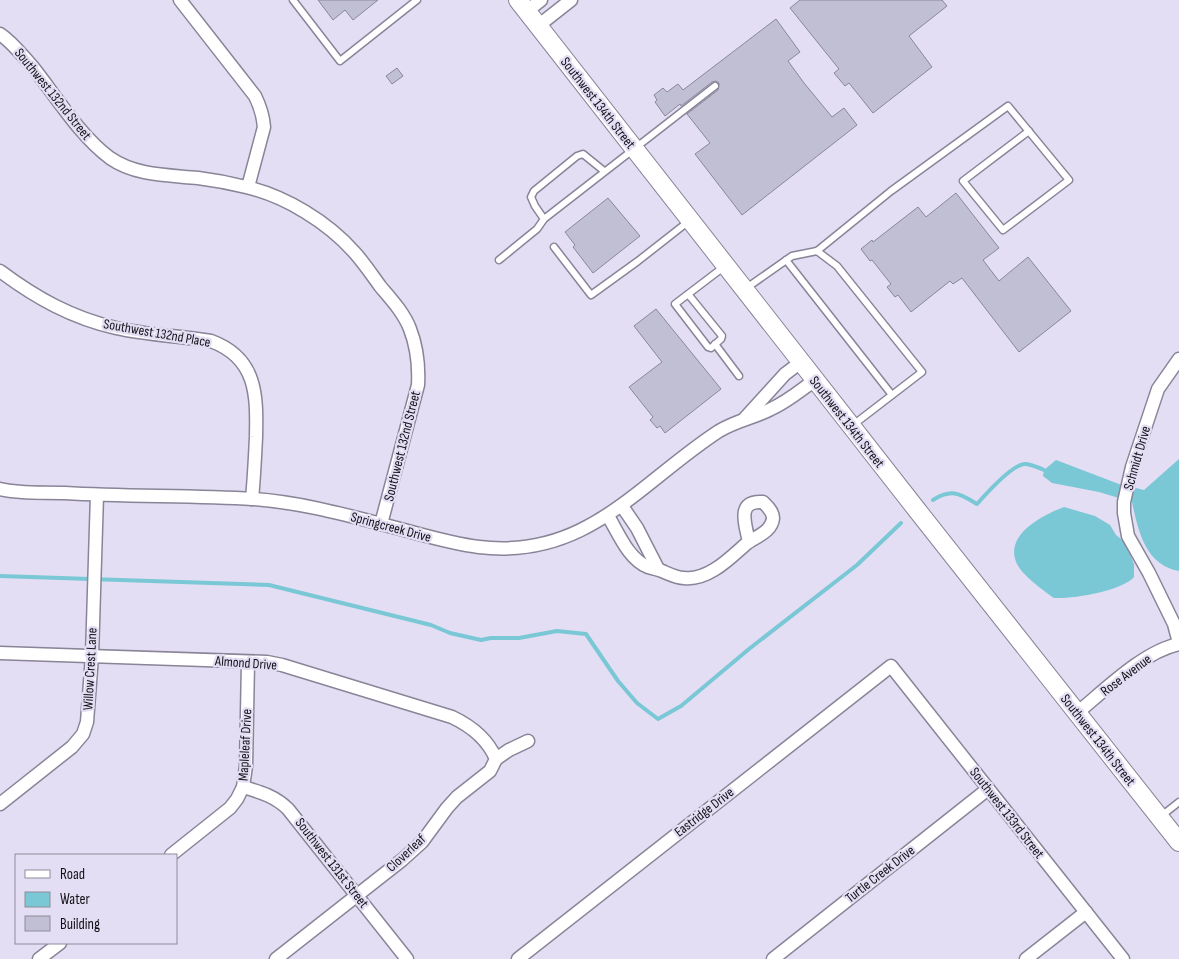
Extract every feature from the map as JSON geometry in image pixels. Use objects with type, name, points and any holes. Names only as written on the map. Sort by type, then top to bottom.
[{"type":"main road","name":"Southwest 134th Street","points":[[522,6],[1179,842]]},
{"type":"street","points":[[180,0],[250,90],[260,106],[263,118],[263,135],[248,187]]},
{"type":"street","points":[[522,6],[541,0]]},
{"type":"street","points":[[538,26],[571,0]]},
{"type":"street","name":"Southwest 132nd Street","points":[[0,34],[27,61],[87,137],[112,159],[146,173],[220,181],[248,187],[290,203],[308,214],[343,241],[355,253],[396,305],[410,329],[417,353],[418,385],[381,524]]},
{"type":"street","name":"Southwest 132nd Place","points":[[0,271],[34,296],[87,320],[135,332],[211,341],[222,345],[232,353],[247,370],[256,398],[252,499]]},
{"type":"street","name":"Schmidt Drive","points":[[1179,359],[1158,389],[1132,467],[1124,502],[1125,528],[1128,536],[1174,624],[1179,644]]},
{"type":"street","name":"Springcreek Drive","points":[[745,418],[779,379],[800,362]]},
{"type":"street","name":"Springcreek Drive","points":[[0,489],[98,495],[252,499],[299,504],[444,541],[495,549],[538,544],[564,538],[608,516],[708,439],[745,418],[772,409],[815,380]]},
{"type":"street","name":"Willow Crest Lane","points":[[0,804],[72,746],[83,734],[87,722],[92,656],[98,495]]},
{"type":"street","points":[[622,506],[637,528],[658,569]]},
{"type":"street","points":[[608,516],[628,550],[647,566],[684,578],[698,577],[713,570],[730,559],[748,542]]},
{"type":"street","name":"Rose Avenue","points":[[1078,713],[1146,658],[1160,650],[1179,644]]},
{"type":"street","name":"Almond Drive","points":[[0,653],[248,662],[282,665],[452,717],[462,722],[483,740],[496,760]]},
{"type":"street","name":"Mapleleaf Drive","points":[[172,854],[230,808],[243,787],[246,766],[248,662]]},
{"type":"street","name":"Southwest 133rd Street","points":[[891,666],[1123,959]]},
{"type":"street","name":"Eastridge Drive","points":[[518,959],[891,666]]},
{"type":"street","name":"Cloverleaf","points":[[276,959],[414,850],[457,797],[490,771],[496,760],[509,750],[528,741]]},
{"type":"street","name":"Southwest 131st Street","points":[[243,787],[269,795],[288,809],[407,959]]},
{"type":"street","name":"Turtle Creek Drive","points":[[773,959],[988,789]]},
{"type":"street","points":[[1026,959],[1086,912]]},
{"type":"street","points":[[39,959],[59,944]]},
{"type":"lane","points":[[293,0],[340,61],[417,0]]},
{"type":"lane","points":[[499,260],[537,229],[544,219],[716,86]]},
{"type":"lane","points":[[744,289],[792,256],[817,251],[892,192],[1008,106],[1029,131],[1069,180],[1003,230],[963,180],[1029,131]]},
{"type":"lane","points":[[544,219],[531,197],[534,191],[577,156],[583,154],[589,156],[604,171]]},
{"type":"lane","points":[[554,247],[591,294],[638,261],[690,220]]},
{"type":"lane","points":[[817,251],[837,266],[922,372],[851,427]]},
{"type":"lane","points":[[786,260],[892,395]]},
{"type":"lane","points":[[688,294],[722,336],[722,339],[711,348],[708,347],[675,305],[688,294],[725,266]]},
{"type":"lane","points":[[715,344],[739,376]]},
{"type":"lane","points":[[1159,818],[1179,802]]},
{"type":"water","points":[[1179,459],[1179,571],[1158,562],[1151,554],[1141,535],[1132,502],[1099,492],[1052,483],[1043,476],[1044,470],[1056,460],[1119,484],[1144,490]]},
{"type":"water","points":[[1064,507],[1095,516],[1110,525],[1116,535],[1125,542],[1134,564],[1134,577],[1119,586],[1097,593],[1054,598],[1020,569],[1014,554],[1015,544],[1020,535],[1036,521]]},
{"type":"building","points":[[318,0],[378,0],[353,20],[345,10],[333,20]]},
{"type":"building","points":[[800,0],[942,0],[947,6],[909,36],[932,67],[873,113],[849,83],[845,86],[834,73],[839,69],[790,8]]},
{"type":"building","points":[[776,19],[800,52],[788,61],[804,83],[832,117],[844,108],[857,125],[742,215],[695,154],[710,143],[687,114],[718,90],[719,83],[716,81],[712,82],[665,116],[655,102],[657,100],[654,95],[663,88],[667,92],[678,84],[683,90]]},
{"type":"building","points":[[397,68],[403,76],[392,84],[386,76]]},
{"type":"building","points":[[956,193],[999,248],[983,260],[999,281],[1028,257],[1071,311],[1019,352],[962,278],[953,284],[950,281],[911,312],[898,295],[895,297],[887,287],[891,284],[861,249],[918,207],[926,217]]},
{"type":"building","points":[[608,198],[640,236],[593,273],[573,247],[575,245],[565,232]]},
{"type":"building","points":[[656,309],[721,389],[665,433],[660,426],[657,428],[650,420],[653,417],[629,387],[662,362],[634,326]]},
{"type":"waterway","points":[[933,500],[951,493],[966,497],[977,504],[999,481],[1020,465],[1027,464],[1044,470]]},
{"type":"waterway","points":[[0,576],[269,585],[431,625],[450,633],[481,640],[519,638],[557,631],[586,634],[618,681],[637,703],[658,719],[681,706],[749,649],[857,565],[901,523]]}]
